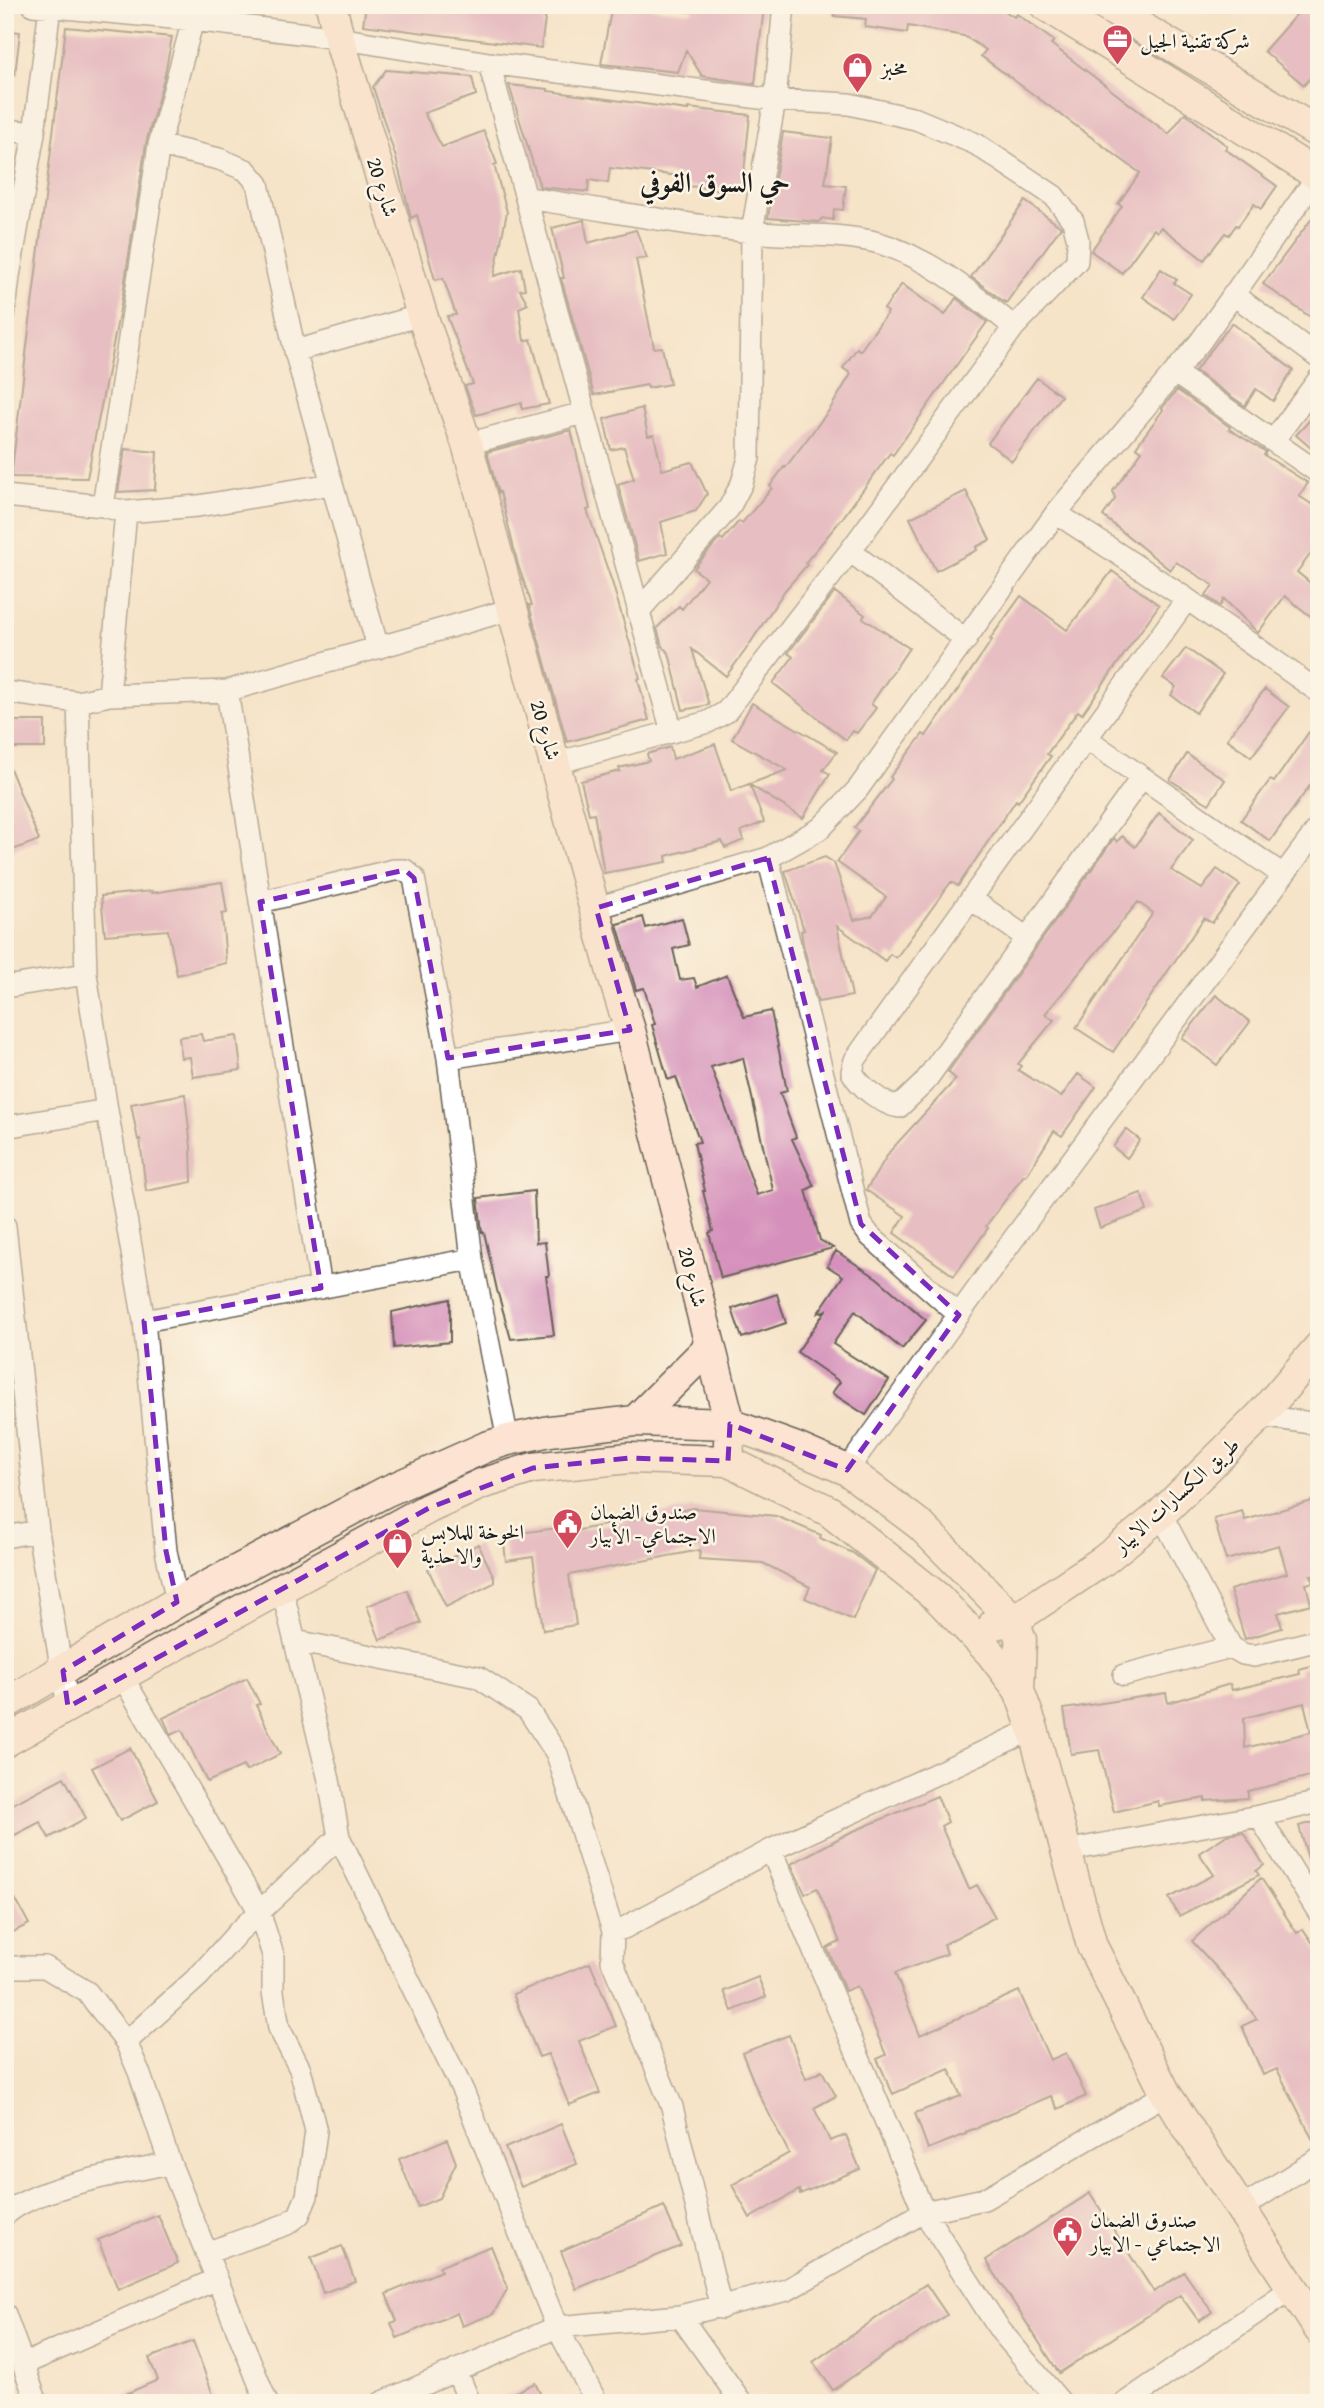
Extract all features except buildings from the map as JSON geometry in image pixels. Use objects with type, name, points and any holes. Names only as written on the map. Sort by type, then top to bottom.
[{"type":"street","name":"شارع 20","points":[[331,5],[422,315],[467,444],[630,1030],[730,1424],[728,1461]]},
{"type":"street","points":[[638,612],[729,508],[749,458],[752,232],[775,100],[784,5]]},
{"type":"street","points":[[1104,5],[1319,133]]},
{"type":"street","points":[[5,311],[7,275],[34,133],[41,6],[193,20],[339,38],[489,63],[775,100],[849,104],[916,119],[976,144],[1054,196],[1073,221],[1078,240],[1077,261],[1014,327],[850,551],[726,712],[708,722],[556,763]]},
{"type":"street","points":[[596,908],[768,858],[821,828],[858,789],[1056,513],[1175,373],[1319,175],[1050,6]]},
{"type":"street","points":[[103,506],[159,145],[193,20]]},
{"type":"street","points":[[489,63],[671,732]]},
{"type":"street","points":[[5,130],[34,133]]},
{"type":"street","points":[[159,145],[219,159],[246,170],[258,184],[295,351],[378,648]]},
{"type":"street","points":[[527,198],[752,232],[879,243],[958,283],[1014,327]]},
{"type":"street","points":[[1233,294],[1319,358]]},
{"type":"street","points":[[295,351],[422,315]]},
{"type":"street","points":[[1175,373],[1319,472]]},
{"type":"street","points":[[1273,441],[1319,379]]},
{"type":"street","points":[[467,444],[583,413]]},
{"type":"street","points":[[5,496],[103,506],[126,512],[198,506],[332,484]]},
{"type":"street","points":[[109,695],[126,512]]},
{"type":"street","points":[[1056,513],[1187,599],[1319,692]]},
{"type":"street","points":[[850,551],[966,640]]},
{"type":"street","points":[[1142,776],[924,1083],[899,1107],[889,1105],[857,1081],[852,1072],[855,1060],[1187,599]]},
{"type":"street","points":[[5,692],[78,702],[109,695],[227,691],[512,609]]},
{"type":"street","points":[[227,691],[321,1288]]},
{"type":"street","points":[[78,702],[86,974],[144,1321],[166,1551],[177,1602]]},
{"type":"street","points":[[1087,739],[1283,875]]},
{"type":"street","points":[[847,1471],[1319,827]]},
{"type":"street","points":[[768,858],[861,1224],[870,1236],[959,1315]]},
{"type":"street","points":[[260,902],[394,870],[405,870],[414,878],[447,1058],[472,1259],[508,1440]]},
{"type":"street","points":[[971,899],[1027,938]]},
{"type":"street","points":[[5,987],[86,974]]},
{"type":"street","points":[[447,1058],[630,1030]]},
{"type":"street","points":[[5,1127],[107,1110]]},
{"type":"street","points":[[5,1226],[16,1415],[68,1707]]},
{"type":"street","points":[[144,1321],[472,1259]]},
{"type":"street","points":[[635,1421],[710,1346]]},
{"type":"street","name":"طريق الكسارات الابيار","points":[[1014,1620],[1104,1560],[1161,1514],[1260,1416],[1319,1347]]},
{"type":"street","points":[[1260,1416],[1319,1424]]},
{"type":"street","points":[[5,1704],[177,1602],[385,1492],[486,1447],[508,1440],[550,1431],[635,1421],[730,1424],[794,1447],[847,1471],[920,1525],[1014,1620],[1021,1640],[1018,1690]]},
{"type":"street","points":[[5,1742],[429,1508],[481,1485],[533,1468],[629,1458],[728,1461],[829,1511],[937,1597],[966,1625],[1018,1690],[1033,1729],[1092,1946],[1166,2094],[1319,2329]]},
{"type":"street","points":[[1161,1514],[1231,1647],[1243,1654],[1254,1656],[1319,1640]]},
{"type":"street","points":[[5,1537],[38,1531]]},
{"type":"street","points":[[282,1589],[329,1780],[339,1838],[463,2091],[557,2327],[597,2403]]},
{"type":"street","points":[[966,1625],[978,1626],[1014,1620]]},
{"type":"street","points":[[295,1641],[478,1677],[528,1710],[557,1754],[613,1931],[612,1961],[672,2107],[720,2308]]},
{"type":"street","points":[[1124,1675],[1231,1647]]},
{"type":"street","points":[[121,1676],[259,1911],[273,1955],[273,1992],[279,2028],[300,2069],[316,2131],[307,2196],[299,2215],[286,2224],[206,2253]]},
{"type":"street","points":[[613,1931],[624,1928],[771,1850],[1033,1729]]},
{"type":"street","points":[[1065,1851],[1259,1816],[1319,1802]]},
{"type":"street","points":[[1259,1816],[1319,1913]]},
{"type":"street","points":[[126,2042],[199,1976],[259,1911],[339,1838]]},
{"type":"street","points":[[771,1850],[925,2212],[1000,2330],[1061,2403]]},
{"type":"street","points":[[5,1967],[45,1967],[87,1992],[126,2042],[170,2163],[267,2403]]},
{"type":"street","points":[[381,2403],[557,2327],[680,2316],[787,2290],[925,2212],[984,2199],[1166,2094]]},
{"type":"street","points":[[1240,2209],[1319,2158]]},
{"type":"street","points":[[5,2215],[30,2198],[170,2163]]},
{"type":"street","points":[[24,2364],[217,2279]]},
{"type":"street","points":[[1125,2403],[1291,2289]]},
{"type":"street","points":[[5,2314],[37,2403]]},
{"type":"street","points":[[680,2316],[742,2403]]},
{"type":"street","points":[[456,2370],[470,2403]]},
{"type":"highlighted area","points":[[768,858],[861,1224],[959,1315],[847,1470],[730,1424],[728,1461],[629,1458],[533,1468],[429,1508],[68,1707],[63,1671],[177,1602],[166,1551],[144,1321],[321,1288],[260,902],[405,870],[414,878],[448,1058],[630,1030],[596,908]]},
{"type":"place","name":"شركة تقنية الجيل","points":[[1117,67]]},
{"type":"place","name":"مخبز","points":[[858,94]]},
{"type":"place","name":"صندوق الضمان الاجتماعي- الأبيار","points":[[567,1550]]},
{"type":"place","name":"الخوخة للملابس والاحذية","points":[[398,1570]]},
{"type":"place","name":"صندوق الضمان الاجتماعي - الابيار","points":[[1067,2258]]},
{"type":"district","name":"حي السوق الفوفي","points":[[715,181]]}]
